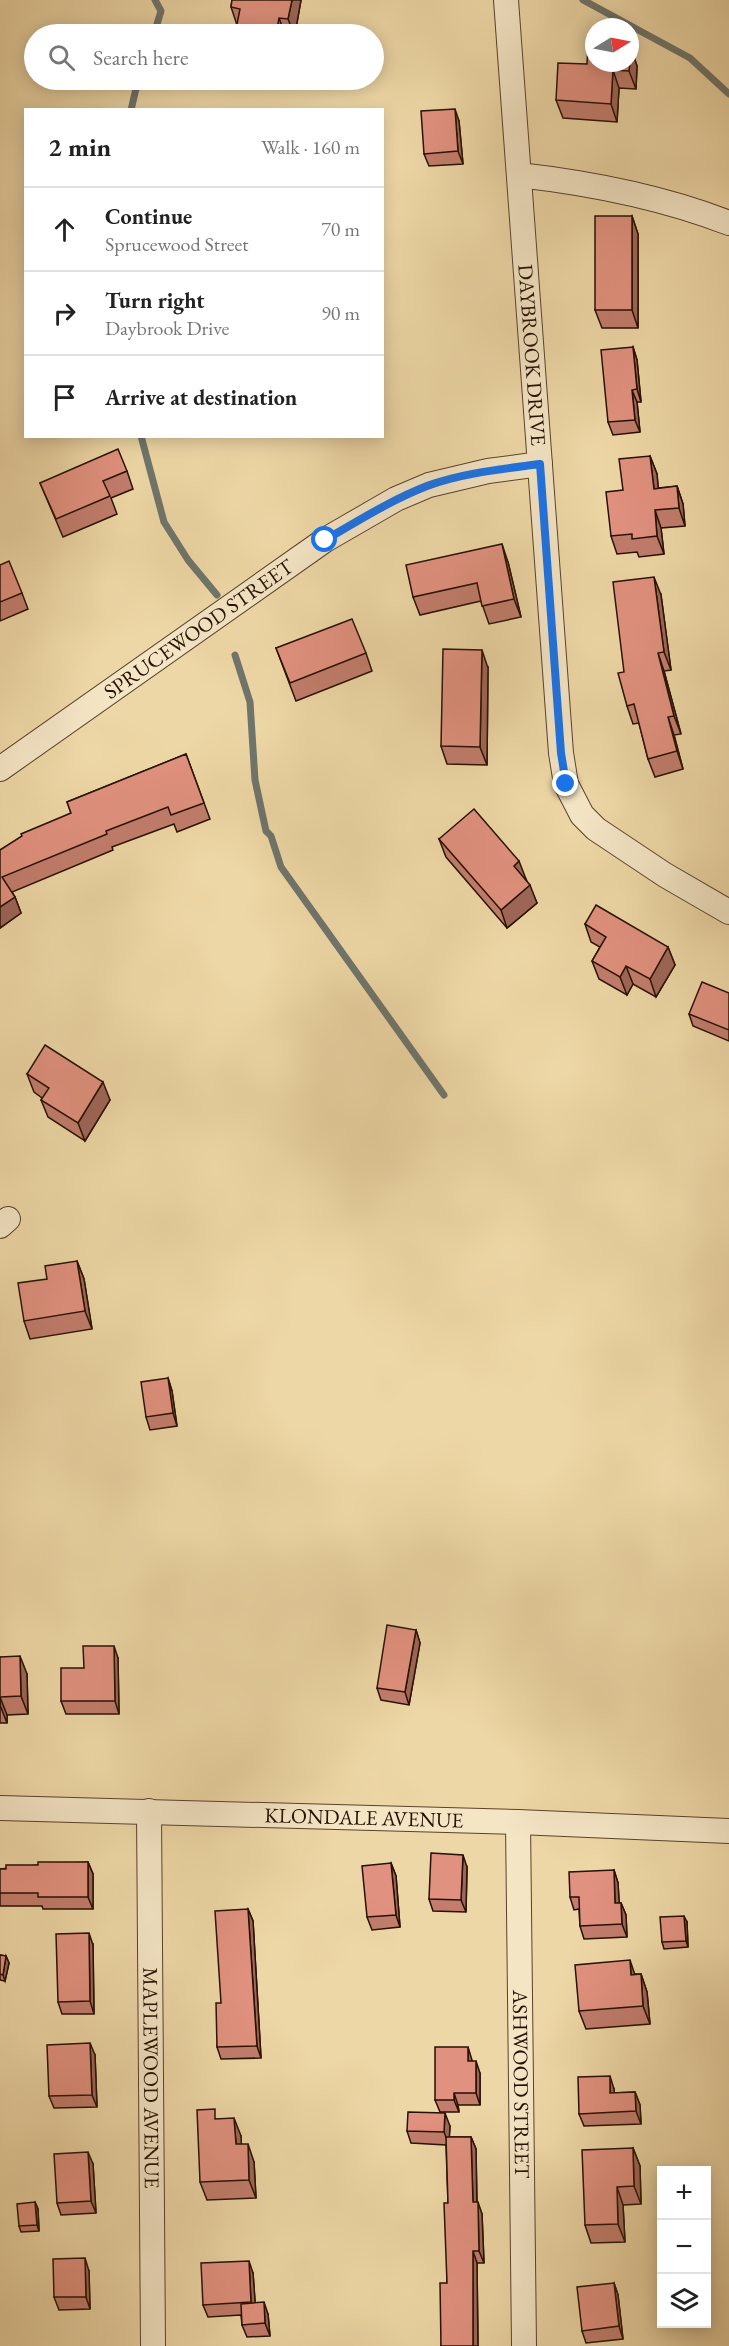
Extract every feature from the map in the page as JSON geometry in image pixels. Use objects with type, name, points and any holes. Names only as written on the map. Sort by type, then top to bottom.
[{"type":"street","name":"DAYBROOK DRIVE","points":[[507,0],[561,753],[566,784],[582,815],[596,829],[665,875],[729,912]]},
{"type":"street","points":[[519,175],[578,182],[697,210],[729,223]]},
{"type":"street","name":"SPRUCEWOOD STREET","points":[[0,769],[325,540],[396,500],[429,485],[489,471],[540,464]]},
{"type":"street","name":"KLONDALE AVENUE","points":[[0,1808],[518,1822],[729,1831]]},
{"type":"street","name":"MAPLEWOOD AVENUE","points":[[149,1811],[153,2346]]},
{"type":"street","name":"ASHWOOD STREET","points":[[518,1822],[524,2346]]},
{"type":"building","points":[[232,0],[292,0],[288,19],[279,18],[278,24],[237,24],[240,9],[231,7]]},
{"type":"building","points":[[558,63],[585,64],[585,72],[613,72],[611,104],[556,100]]},
{"type":"building","points":[[455,109],[458,151],[424,154],[421,111]]},
{"type":"building","points":[[595,216],[632,216],[632,310],[595,310]]},
{"type":"building","points":[[633,347],[637,389],[632,390],[635,420],[608,422],[601,350]]},
{"type":"building","points":[[118,449],[127,471],[103,481],[110,496],[56,519],[40,483]]},
{"type":"building","points":[[650,456],[654,489],[677,486],[679,508],[655,510],[657,536],[632,539],[632,534],[611,536],[606,492],[623,490],[619,459]]},
{"type":"building","points":[[502,544],[514,599],[482,606],[477,583],[413,597],[406,565]]},
{"type":"building","points":[[9,561],[22,593],[0,602],[0,565]]},
{"type":"building","points":[[654,577],[664,652],[658,653],[674,716],[668,717],[677,751],[648,759],[634,704],[627,706],[618,673],[624,672],[613,582]]},
{"type":"building","points":[[352,619],[366,653],[290,683],[276,648]]},
{"type":"building","points":[[443,649],[482,650],[480,747],[441,746]]},
{"type":"building","points":[[186,754],[204,803],[171,815],[168,807],[106,831],[107,834],[2,877],[15,897],[0,907],[0,850],[22,836],[21,834],[71,813],[67,802]]},
{"type":"building","points":[[474,809],[519,861],[514,866],[530,885],[501,910],[439,839]]},
{"type":"building","points":[[596,905],[668,947],[650,979],[626,966],[620,977],[592,961],[606,937],[585,924]]},
{"type":"building","points":[[702,982],[729,993],[729,1030],[689,1014]]},
{"type":"building","points":[[45,1045],[103,1082],[78,1123],[41,1100],[49,1088],[27,1074]]},
{"type":"building","points":[[77,1261],[85,1311],[24,1321],[18,1283],[47,1279],[45,1266]]},
{"type":"building","points":[[168,1378],[173,1413],[146,1417],[141,1382]]},
{"type":"building","points":[[387,1625],[416,1630],[405,1692],[377,1688]]},
{"type":"building","points":[[83,1646],[114,1646],[115,1701],[61,1701],[61,1668],[84,1668]]},
{"type":"building","points":[[20,1656],[21,1696],[0,1697],[0,1657]]},
{"type":"building","points":[[431,1853],[463,1855],[461,1900],[429,1899]]},
{"type":"building","points":[[38,1862],[88,1862],[88,1897],[38,1897],[38,1893],[0,1893],[0,1869],[6,1869],[6,1865],[38,1865]]},
{"type":"building","points":[[391,1863],[396,1915],[367,1917],[362,1866]]},
{"type":"building","points":[[614,1870],[615,1903],[621,1903],[622,1924],[580,1926],[579,1897],[570,1897],[569,1872]]},
{"type":"building","points":[[248,1909],[257,2046],[217,2047],[216,2003],[221,2003],[215,1911]]},
{"type":"building","points":[[684,1916],[686,1941],[662,1942],[660,1917]]},
{"type":"building","points":[[89,1933],[90,2001],[58,2002],[56,1934]]},
{"type":"building","points":[[0,1955],[6,1956],[3,1975],[0,1974]]},
{"type":"building","points":[[630,1960],[631,1975],[641,1974],[643,2006],[579,2011],[575,1965]]},
{"type":"building","points":[[90,2043],[92,2095],[49,2096],[47,2045]]},
{"type":"building","points":[[435,2047],[468,2047],[468,2061],[476,2061],[476,2093],[454,2093],[454,2100],[435,2100]]},
{"type":"building","points":[[610,2076],[610,2093],[635,2092],[636,2111],[579,2114],[578,2077]]},
{"type":"building","points":[[215,2109],[215,2119],[234,2118],[236,2144],[248,2144],[249,2180],[200,2182],[197,2110]]},
{"type":"building","points":[[408,2112],[445,2113],[444,2132],[407,2131]]},
{"type":"building","points":[[446,2137],[471,2137],[473,2202],[478,2202],[479,2251],[473,2251],[473,2346],[441,2346],[440,2283],[447,2283],[444,2203],[448,2203]]},
{"type":"building","points":[[633,2148],[634,2186],[617,2187],[618,2224],[585,2225],[582,2150]]},
{"type":"building","points":[[88,2152],[91,2201],[57,2203],[54,2154]]},
{"type":"building","points":[[35,2202],[37,2225],[19,2226],[17,2204]]},
{"type":"building","points":[[85,2258],[86,2297],[54,2297],[53,2259]]},
{"type":"building","points":[[249,2261],[251,2302],[203,2305],[201,2263]]},
{"type":"building","points":[[614,2283],[619,2326],[582,2331],[577,2287]]},
{"type":"building","points":[[264,2302],[265,2323],[242,2325],[241,2304]]},
{"type":"waterway","points":[[155,0],[161,11],[157,24]]},
{"type":"waterway","points":[[583,0],[690,58],[729,94]]},
{"type":"waterway","points":[[131,108],[136,90]]},
{"type":"waterway","points":[[142,438],[164,522],[188,560],[217,595]]},
{"type":"waterway","points":[[235,655],[250,702],[255,780],[266,831],[271,836],[281,867],[444,1095]]},
{"type":"route","points":[[325,540],[396,500],[429,485],[489,471],[540,464],[561,753],[566,784]]}]
